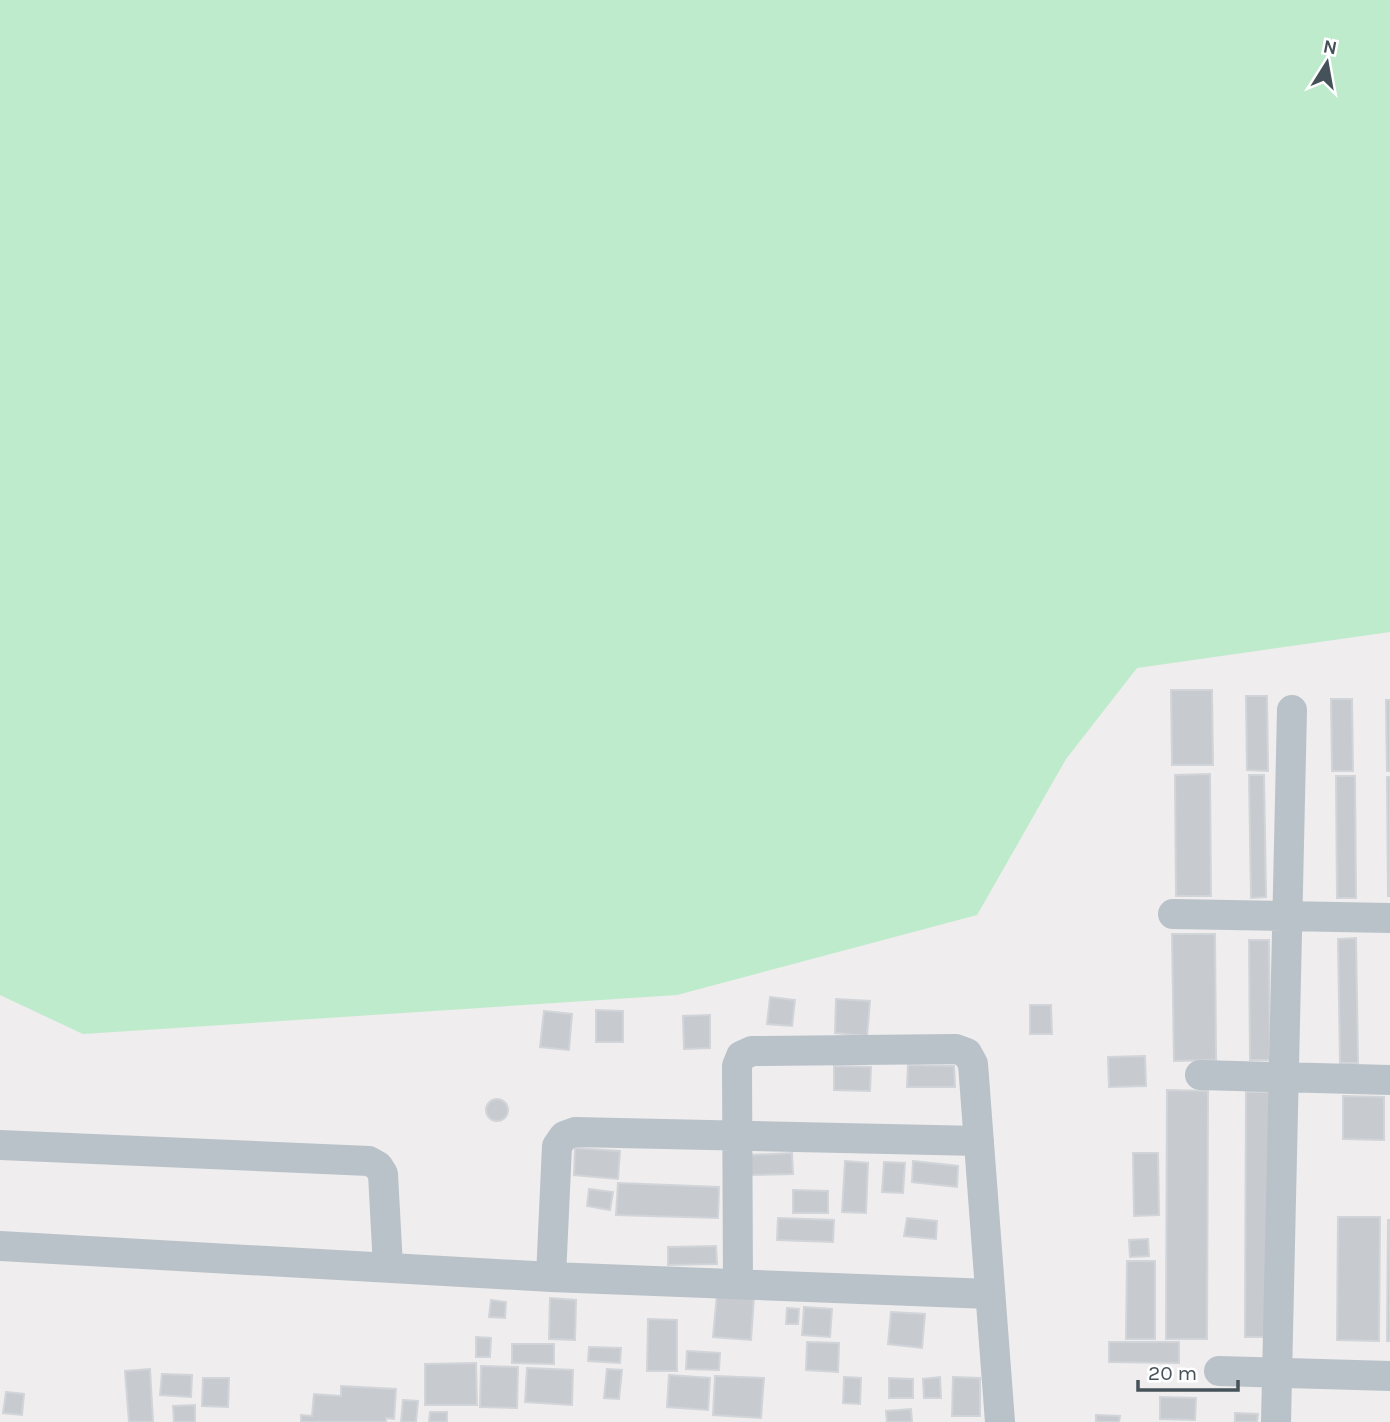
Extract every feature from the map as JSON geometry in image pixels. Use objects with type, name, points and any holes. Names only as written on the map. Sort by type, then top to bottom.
[{"type":"street","points":[[1276,1422],[1292,710]]},
{"type":"street","points":[[1173,914],[1390,918]]},
{"type":"street","points":[[738,1284],[737,1066],[741,1056],[752,1051],[956,1049],[967,1054],[973,1064],[1000,1422]]},
{"type":"street","points":[[1200,1075],[1390,1080]]},
{"type":"street","points":[[551,1277],[557,1146],[564,1136],[575,1132],[979,1141]]},
{"type":"street","points":[[0,1145],[369,1161],[378,1166],[383,1174],[388,1267]]},
{"type":"street","points":[[0,1245],[551,1277],[990,1294]]},
{"type":"street","points":[[1219,1371],[1390,1376]]},
{"type":"green space","points":[[0,0],[1390,0],[1390,632],[1137,668],[1066,759],[977,915],[677,995],[83,1034],[0,995]]},
{"type":"building","points":[[1171,690],[1212,690],[1213,765],[1172,765]]},
{"type":"building","points":[[1246,696],[1267,696],[1268,771],[1247,770]]},
{"type":"building","points":[[1331,699],[1352,699],[1353,771],[1332,771]]},
{"type":"building","points":[[1386,700],[1390,700],[1390,771],[1387,771]]},
{"type":"building","points":[[1210,774],[1211,896],[1176,896],[1175,775]]},
{"type":"building","points":[[1249,775],[1264,775],[1266,897],[1251,898]]},
{"type":"building","points":[[1336,776],[1355,776],[1356,898],[1337,898]]},
{"type":"building","points":[[1387,777],[1390,777],[1390,896],[1388,896]]},
{"type":"building","points":[[1172,934],[1215,934],[1216,1060],[1174,1061]]},
{"type":"building","points":[[1356,938],[1358,1063],[1340,1063],[1338,939]]},
{"type":"building","points":[[1249,940],[1269,940],[1270,1060],[1250,1060]]},
{"type":"building","points":[[770,997],[795,1000],[792,1026],[767,1024]]},
{"type":"building","points":[[836,999],[870,1001],[867,1036],[835,1033]]},
{"type":"building","points":[[1030,1005],[1051,1005],[1052,1034],[1030,1034]]},
{"type":"building","points":[[596,1010],[623,1011],[623,1042],[596,1042]]},
{"type":"building","points":[[544,1011],[572,1014],[569,1050],[540,1047]]},
{"type":"building","points":[[710,1015],[710,1048],[684,1049],[683,1016]]},
{"type":"building","points":[[1145,1056],[1146,1086],[1109,1087],[1108,1057]]},
{"type":"building","points":[[908,1065],[954,1066],[955,1087],[907,1087]]},
{"type":"building","points":[[834,1066],[871,1067],[870,1091],[834,1090]]},
{"type":"building","points":[[1167,1090],[1208,1091],[1207,1339],[1166,1339]]},
{"type":"building","points":[[1246,1092],[1271,1092],[1270,1337],[1245,1337]]},
{"type":"building","points":[[1343,1096],[1384,1097],[1384,1140],[1343,1139]]},
{"type":"building","points":[[497,1099],[505,1102],[508,1110],[505,1118],[497,1121],[489,1118],[486,1110],[489,1102]]},
{"type":"building","points":[[575,1148],[620,1151],[618,1179],[574,1175]]},
{"type":"building","points":[[792,1153],[793,1174],[750,1175],[749,1155]]},
{"type":"building","points":[[1133,1153],[1158,1153],[1159,1215],[1134,1216]]},
{"type":"building","points":[[845,1161],[868,1163],[866,1213],[842,1212]]},
{"type":"building","points":[[913,1161],[958,1166],[957,1187],[912,1182]]},
{"type":"building","points":[[884,1162],[905,1163],[903,1193],[882,1192]]},
{"type":"building","points":[[618,1183],[719,1187],[718,1218],[616,1215]]},
{"type":"building","points":[[589,1189],[613,1192],[610,1210],[587,1206]]},
{"type":"building","points":[[793,1190],[828,1191],[828,1213],[793,1213]]},
{"type":"building","points":[[1338,1217],[1380,1217],[1379,1341],[1337,1340]]},
{"type":"building","points":[[778,1218],[834,1220],[833,1242],[777,1240]]},
{"type":"building","points":[[907,1218],[937,1221],[936,1239],[904,1236]]},
{"type":"building","points":[[1390,1220],[1390,1341],[1387,1341]]},
{"type":"building","points":[[1148,1239],[1149,1256],[1130,1257],[1129,1240]]},
{"type":"building","points":[[716,1246],[717,1264],[668,1265],[668,1247]]},
{"type":"building","points":[[1127,1261],[1155,1261],[1155,1339],[1126,1339]]},
{"type":"building","points":[[717,1294],[754,1297],[751,1340],[713,1337]]},
{"type":"building","points":[[550,1298],[576,1300],[575,1340],[549,1339]]},
{"type":"building","points":[[491,1300],[506,1302],[505,1318],[489,1317]]},
{"type":"building","points":[[804,1307],[832,1309],[830,1337],[802,1335]]},
{"type":"building","points":[[787,1308],[799,1309],[798,1324],[786,1324]]},
{"type":"building","points":[[891,1312],[925,1314],[922,1348],[888,1344]]},
{"type":"building","points":[[648,1319],[677,1320],[677,1371],[647,1371]]},
{"type":"building","points":[[476,1337],[491,1338],[490,1357],[476,1357]]},
{"type":"building","points":[[807,1342],[839,1343],[838,1372],[806,1370]]},
{"type":"building","points":[[1109,1342],[1179,1342],[1179,1363],[1109,1362]]},
{"type":"building","points":[[512,1344],[554,1344],[554,1364],[512,1363]]},
{"type":"building","points":[[589,1347],[621,1348],[620,1363],[588,1361]]},
{"type":"building","points":[[687,1351],[720,1353],[719,1370],[686,1369]]},
{"type":"building","points":[[476,1363],[477,1405],[425,1405],[425,1364]]},
{"type":"building","points":[[481,1366],[518,1367],[517,1408],[480,1407]]},
{"type":"building","points":[[527,1368],[573,1370],[572,1405],[525,1402]]},
{"type":"building","points":[[150,1369],[153,1422],[129,1422],[125,1371]]},
{"type":"building","points":[[607,1369],[622,1370],[619,1399],[604,1398]]},
{"type":"building","points":[[162,1374],[192,1375],[191,1397],[160,1395]]},
{"type":"building","points":[[669,1375],[710,1378],[708,1410],[667,1407]]},
{"type":"building","points":[[715,1376],[764,1378],[761,1418],[713,1415]]},
{"type":"building","points":[[844,1377],[861,1378],[860,1404],[843,1403]]},
{"type":"building","points":[[940,1377],[941,1398],[924,1398],[923,1379]]},
{"type":"building","points":[[953,1377],[980,1378],[980,1416],[952,1416]]},
{"type":"building","points":[[203,1378],[229,1378],[228,1407],[202,1406]]},
{"type":"building","points":[[889,1378],[913,1379],[913,1398],[889,1398]]},
{"type":"building","points":[[341,1386],[396,1389],[394,1419],[386,1418],[386,1422],[301,1422],[301,1415],[312,1416],[314,1394],[341,1396]]},
{"type":"building","points":[[6,1392],[24,1394],[22,1415],[3,1413]]},
{"type":"building","points":[[1160,1397],[1196,1398],[1195,1420],[1160,1419]]},
{"type":"building","points":[[403,1400],[418,1401],[416,1422],[401,1422]]},
{"type":"building","points":[[195,1405],[195,1422],[174,1422],[173,1406]]},
{"type":"building","points":[[911,1409],[912,1422],[887,1422],[886,1411]]},
{"type":"building","points":[[430,1412],[447,1412],[447,1422],[429,1422]]},
{"type":"building","points":[[1235,1413],[1258,1414],[1257,1422],[1235,1422]]},
{"type":"building","points":[[1096,1415],[1120,1416],[1119,1422],[1096,1422]]}]
